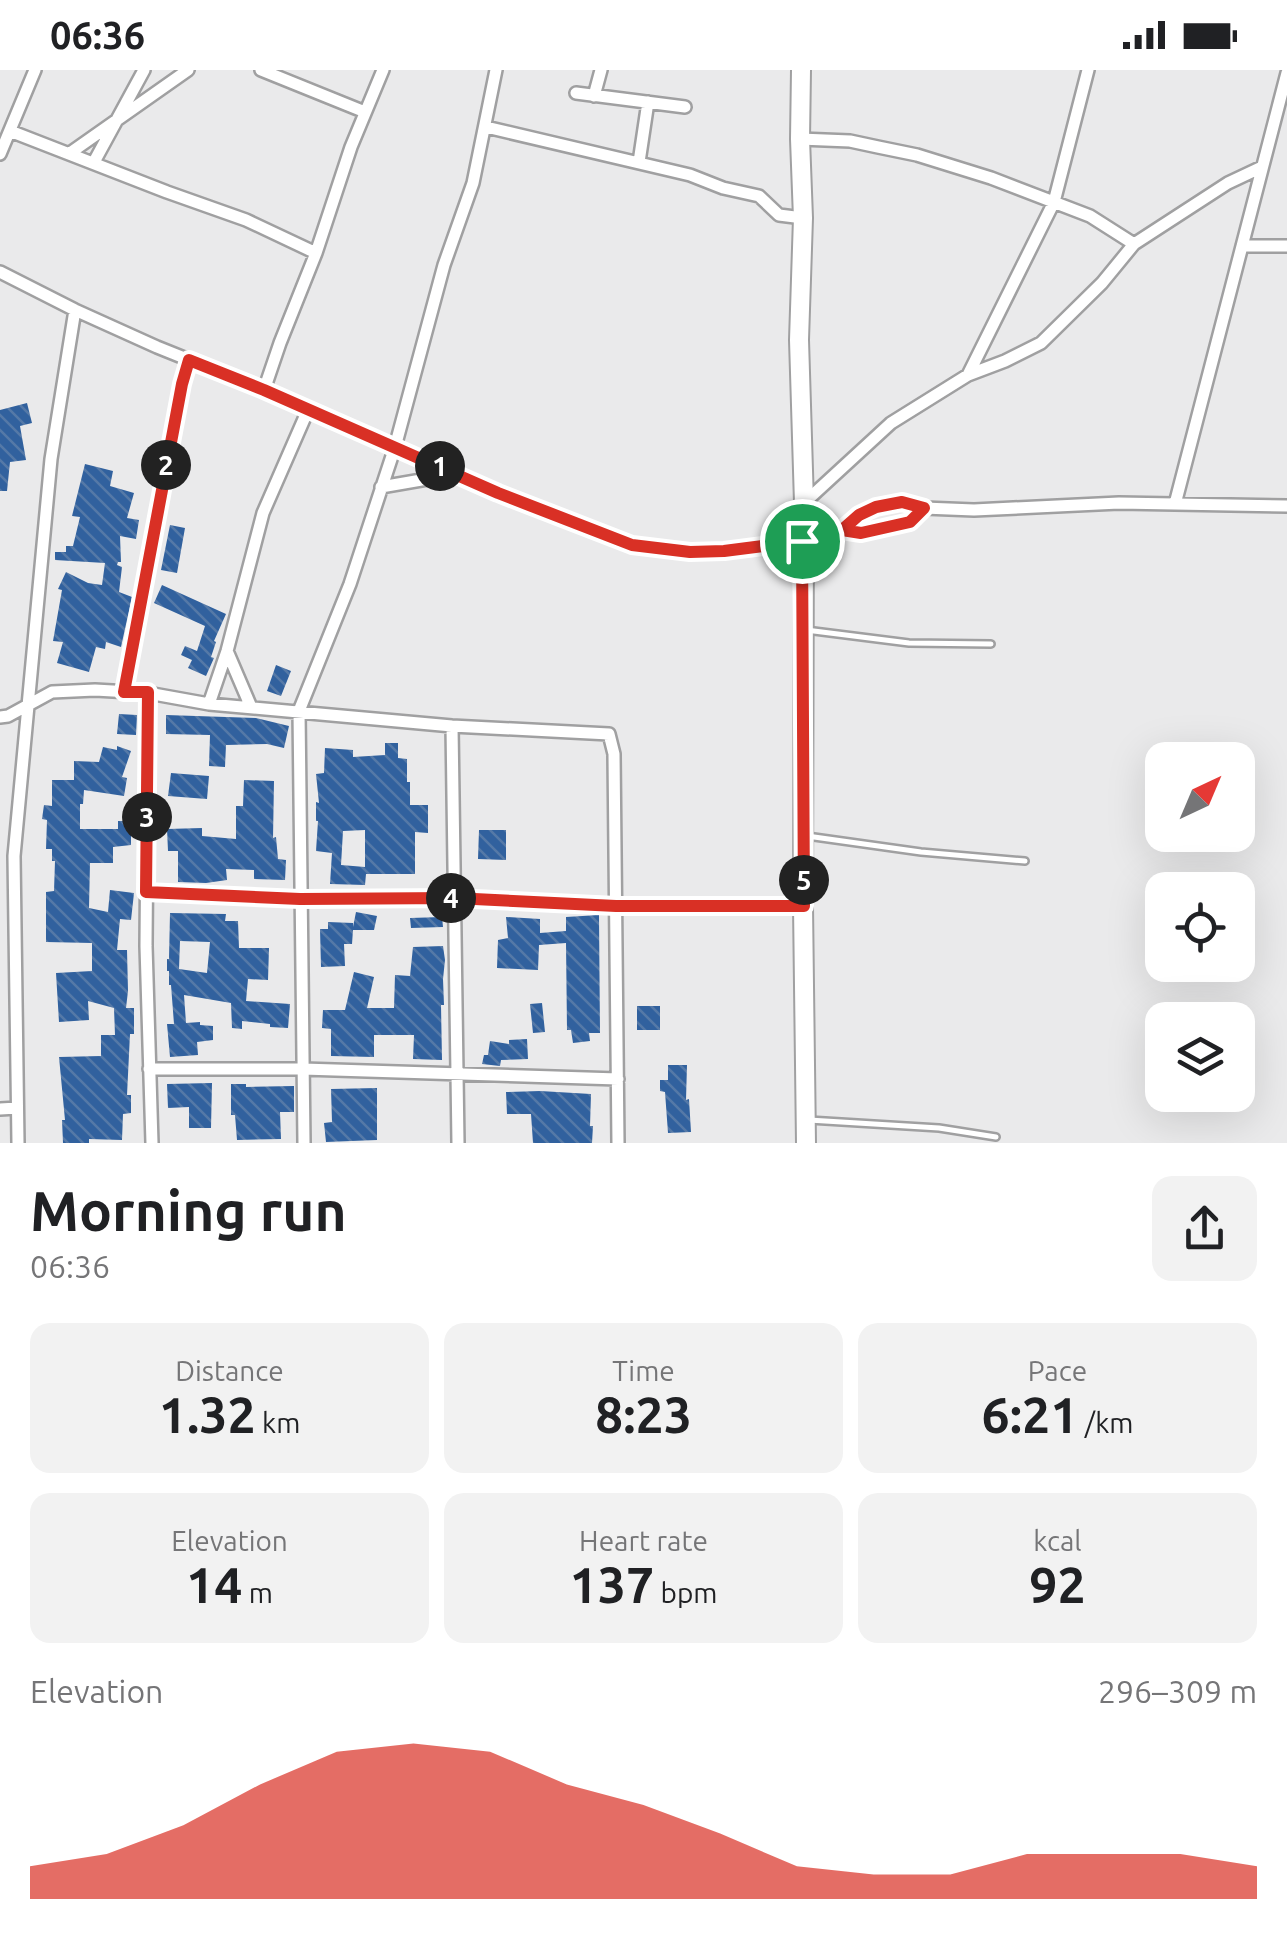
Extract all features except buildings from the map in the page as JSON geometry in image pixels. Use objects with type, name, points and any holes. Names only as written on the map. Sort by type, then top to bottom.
[{"type":"main road","points":[[801,70],[803,218],[799,340],[804,503],[806,1143]]},
{"type":"street","points":[[0,154],[35,70]]},
{"type":"street","points":[[94,162],[144,70]]},
{"type":"street","points":[[70,154],[188,70]]},
{"type":"street","points":[[260,70],[365,112]]},
{"type":"street","points":[[264,390],[383,70]]},
{"type":"street","points":[[304,1143],[299,712],[350,584],[394,447],[444,264],[473,183],[496,70]]},
{"type":"street","points":[[594,96],[601,70]]},
{"type":"street","points":[[968,375],[1054,202],[1088,70]]},
{"type":"street","points":[[1175,504],[1287,74]]},
{"type":"street","points":[[576,94],[684,107]]},
{"type":"street","points":[[639,162],[648,102]]},
{"type":"street","points":[[486,127],[690,176],[758,196],[779,215],[803,218]]},
{"type":"street","points":[[10,131],[246,220],[316,253]]},
{"type":"street","points":[[800,140],[850,142],[917,155],[991,178],[1090,216],[1134,244]]},
{"type":"street","points":[[804,503],[891,422],[968,375],[1041,343],[1102,283],[1134,244],[1228,183],[1262,167]]},
{"type":"street","points":[[1242,246],[1287,246]]},
{"type":"street","points":[[0,272],[189,360],[498,493],[632,545],[690,552],[760,548],[842,530],[861,533],[910,522],[924,508]]},
{"type":"street","points":[[18,1143],[14,856],[51,459],[75,310]]},
{"type":"street","points":[[124,692],[189,360]]},
{"type":"street","points":[[209,704],[227,652],[263,513],[308,410]]},
{"type":"street","points":[[381,488],[458,474]]},
{"type":"street","points":[[842,530],[876,507],[902,502],[924,508],[974,510],[1119,503],[1287,506]]},
{"type":"street","points":[[227,652],[252,707]]},
{"type":"street","points":[[0,717],[52,692],[148,692],[209,704],[452,726],[609,734],[614,754],[618,1143]]},
{"type":"street","points":[[148,692],[146,892],[152,1143]]},
{"type":"street","points":[[452,726],[458,1143]]},
{"type":"street","points":[[0,857],[14,856]]},
{"type":"street","points":[[146,892],[300,899],[454,898],[616,906],[804,906]]},
{"type":"street","points":[[150,1069],[303,1069],[618,1080]]},
{"type":"street","points":[[0,1109],[17,1108]]},
{"type":"lane","points":[[803,630],[909,643],[991,644]]},
{"type":"lane","points":[[804,836],[921,852],[1025,860]]},
{"type":"lane","points":[[806,1120],[938,1128],[996,1137]]},
{"type":"route","points":[[802,541],[690,552],[632,545],[498,493],[189,360],[124,692],[148,692],[146,892],[300,899],[454,898],[616,906],[804,906],[802,541],[842,530],[861,533],[910,522],[924,508],[902,502],[876,507],[842,530],[802,541]]}]
